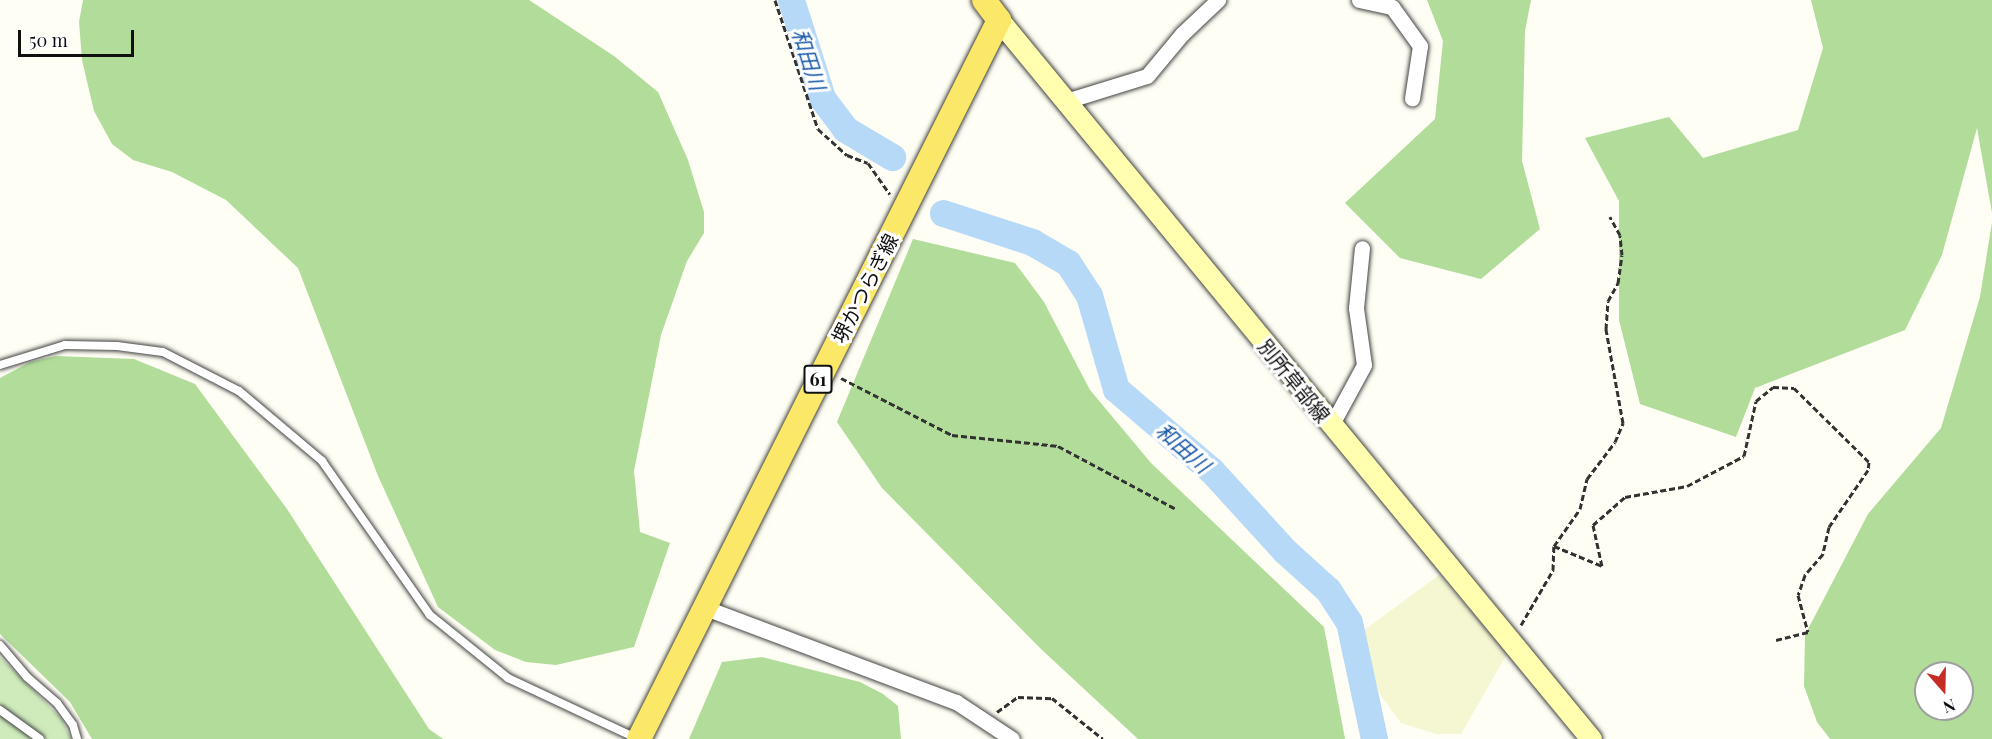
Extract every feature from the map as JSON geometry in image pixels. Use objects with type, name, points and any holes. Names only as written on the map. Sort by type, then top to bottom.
[{"type":"main road","points":[[984,0],[999,20]]},
{"type":"main road","name":"堺かつらぎ線","points":[[638,739],[999,20]]},
{"type":"main road","name":"別所草部線","points":[[999,20],[1591,739]]},
{"type":"street","points":[[1066,101],[1147,76],[1182,34],[1218,0]]},
{"type":"street","points":[[1359,0],[1392,7],[1420,46],[1412,98]]},
{"type":"street","points":[[1332,424],[1364,365],[1356,308],[1362,248]]},
{"type":"street","points":[[703,607],[956,702],[1012,739]]},
{"type":"lane","points":[[0,365],[65,345],[117,346],[163,352],[239,391],[322,461],[430,615],[508,678],[638,739]]},
{"type":"lane","points":[[0,645],[27,677],[57,703],[73,725],[77,739]]},
{"type":"lane","points":[[0,710],[40,739]]},
{"type":"path","points":[[775,0],[818,129],[848,155],[868,163],[901,213]]},
{"type":"path","points":[[1511,641],[1553,570],[1554,546],[1580,509],[1587,479],[1615,442],[1623,423],[1606,329],[1608,301],[1618,283],[1622,255],[1620,235],[1610,217]]},
{"type":"path","points":[[824,368],[952,435],[1059,446],[1176,509]]},
{"type":"path","points":[[1554,546],[1602,566],[1593,525],[1625,497],[1687,486],[1744,456],[1756,401],[1773,387],[1794,388],[1869,462],[1868,470],[1829,527],[1823,554],[1798,595],[1801,613],[1808,632],[1776,640]]},
{"type":"path","points":[[991,724],[1009,700],[1052,698],[1074,713],[1103,739]]},
{"type":"green space","points":[[83,0],[529,0],[614,56],[658,92],[688,160],[704,212],[704,233],[687,261],[661,335],[634,471],[640,532],[670,543],[634,647],[556,665],[526,662],[495,650],[438,607],[378,476],[298,268],[226,200],[172,172],[133,160],[112,144],[94,111],[82,60],[79,22]]},
{"type":"green space","points":[[1427,0],[1531,0],[1525,31],[1522,161],[1540,229],[1481,279],[1400,258],[1345,203],[1435,119],[1443,41]]},
{"type":"green space","points":[[1811,0],[1992,0],[1992,213],[1977,128],[1942,255],[1905,330],[1755,388],[1736,437],[1640,404],[1619,320],[1619,201],[1585,138],[1669,117],[1703,158],[1798,130],[1823,48]]},
{"type":"green space","points":[[1992,222],[1992,739],[1830,739],[1817,722],[1804,686],[1805,635],[1868,514],[1941,428],[1980,297]]},
{"type":"green space","points":[[913,239],[1015,263],[1044,302],[1090,390],[1151,463],[1324,627],[1345,739],[1138,739],[1042,650],[882,488],[837,422]]},
{"type":"green space","points":[[56,356],[134,359],[195,384],[287,509],[429,729],[443,739],[92,739],[70,702],[0,634],[0,378],[30,362]]},
{"type":"green space","points":[[1439,575],[1507,654],[1461,734],[1436,734],[1401,723],[1379,693],[1363,631]]},
{"type":"green space","points":[[0,657],[62,719],[71,739],[0,739]]},
{"type":"green space","points":[[762,657],[860,682],[883,694],[898,706],[901,739],[689,739],[722,662]]},
{"type":"waterway","name":"和田川","points":[[791,0],[822,98],[845,129],[892,157]]},
{"type":"waterway","name":"和田川","points":[[943,213],[1032,242],[1068,263],[1089,295],[1116,389],[1211,470],[1285,551],[1328,590],[1349,622],[1374,739]]}]
